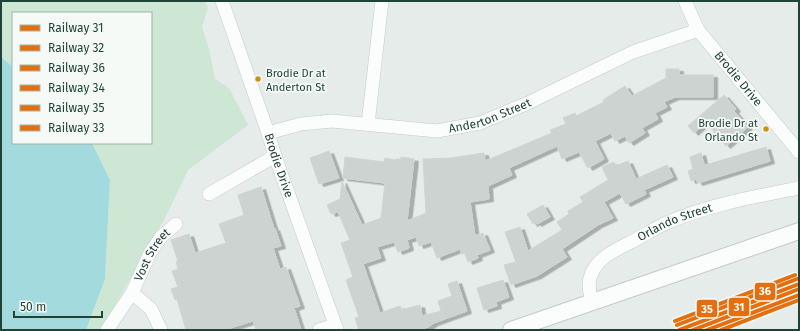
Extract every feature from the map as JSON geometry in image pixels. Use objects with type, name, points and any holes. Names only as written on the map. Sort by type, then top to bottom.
[{"type":"street","name":"Brodie Drive","points":[[222,1],[336,327]]},
{"type":"street","points":[[368,124],[382,1]]},
{"type":"street","name":"Brodie Drive","points":[[685,1],[698,30],[799,152]]},
{"type":"street","name":"Anderton Street","points":[[268,133],[302,124],[332,121],[437,132],[480,123],[528,103],[633,52],[698,30]]},
{"type":"street","points":[[209,194],[275,156]]},
{"type":"street","name":"Orlando Street","points":[[592,302],[589,287],[590,276],[596,265],[606,256],[664,224],[705,209],[748,198],[799,188]]},
{"type":"street","name":"Vost Street","points":[[107,330],[132,293],[150,253],[161,237],[176,224]]},
{"type":"street","points":[[511,330],[799,231]]},
{"type":"street","points":[[132,293],[151,309],[161,330]]},
{"type":"street","points":[[319,330],[336,327]]},
{"type":"green space","points":[[1,1],[205,1],[208,7],[202,27],[209,49],[215,79],[229,88],[248,125],[188,170],[165,218],[101,330],[86,330],[105,279],[110,180],[92,144],[152,144],[152,12],[12,12],[12,66],[1,57]]},
{"type":"water","points":[[1,57],[12,66],[12,144],[92,144],[110,180],[105,279],[86,330],[1,330]]},
{"type":"building","points":[[666,69],[679,69],[679,75],[713,75],[713,97],[675,97],[664,102],[667,107],[655,113],[658,119],[642,128],[645,133],[629,143],[625,136],[615,141],[611,133],[595,141],[604,159],[588,168],[579,152],[562,159],[557,146],[509,168],[512,175],[488,186],[489,199],[470,202],[475,236],[483,233],[490,250],[477,255],[478,258],[468,262],[465,253],[462,254],[460,249],[437,258],[431,242],[419,246],[416,237],[407,240],[409,248],[398,252],[394,242],[377,247],[381,258],[363,264],[380,313],[400,306],[401,310],[420,305],[422,316],[441,311],[438,301],[452,296],[448,284],[457,281],[467,311],[419,330],[359,330],[355,318],[359,317],[346,280],[353,277],[341,243],[350,240],[338,212],[331,214],[327,205],[340,199],[342,181],[362,225],[381,218],[385,183],[343,178],[345,157],[384,162],[385,158],[395,160],[401,159],[401,157],[414,159],[407,221],[426,213],[423,159],[451,158],[484,153],[485,161],[552,133],[550,130],[566,124],[563,118],[575,113],[576,116],[604,102],[603,100],[625,86],[632,96],[666,78]]},
{"type":"building","points":[[724,95],[736,109],[734,111],[748,127],[726,146],[706,122],[694,133],[688,126]]},
{"type":"building","points":[[766,147],[770,161],[698,183],[696,179],[691,181],[688,171],[693,169],[690,157],[701,153],[704,164],[702,166]]},
{"type":"building","points":[[329,151],[339,178],[319,184],[310,158]]},
{"type":"building","points":[[628,161],[636,179],[667,165],[673,177],[644,190],[646,194],[626,204],[620,193],[604,202],[613,218],[598,225],[562,249],[567,257],[537,276],[511,285],[504,265],[516,262],[505,232],[520,227],[528,251],[562,230],[557,222],[569,214],[568,211],[583,202],[580,197],[608,180],[602,167],[614,162],[616,166]]},
{"type":"building","points":[[261,187],[281,246],[273,248],[280,269],[286,267],[300,306],[294,308],[301,330],[256,330],[253,321],[224,330],[186,330],[177,299],[175,300],[171,289],[178,287],[172,271],[178,269],[176,261],[178,261],[171,240],[189,234],[195,253],[226,243],[219,224],[244,215],[238,195]]},
{"type":"building","points":[[543,205],[550,217],[537,224],[536,222],[533,224],[527,214]]},
{"type":"building","points":[[503,280],[509,297],[496,302],[497,306],[484,310],[477,288]]},
{"type":"rail line","name":"35","points":[[675,321],[795,275]]},
{"type":"rail line","name":"36","points":[[677,325],[797,279]]},
{"type":"rail line","name":"31","points":[[679,330],[799,284]]},
{"type":"rail line","name":"32","points":[[693,330],[799,289]]},
{"type":"rail line","name":"34","points":[[707,330],[799,295]]},
{"type":"rail line","name":"33","points":[[721,330],[799,300]]},
{"type":"place","name":"Brodie Dr at Anderton St","points":[[258,79]]},
{"type":"place","name":"Brodie Dr at Orlando St","points":[[766,129]]}]
